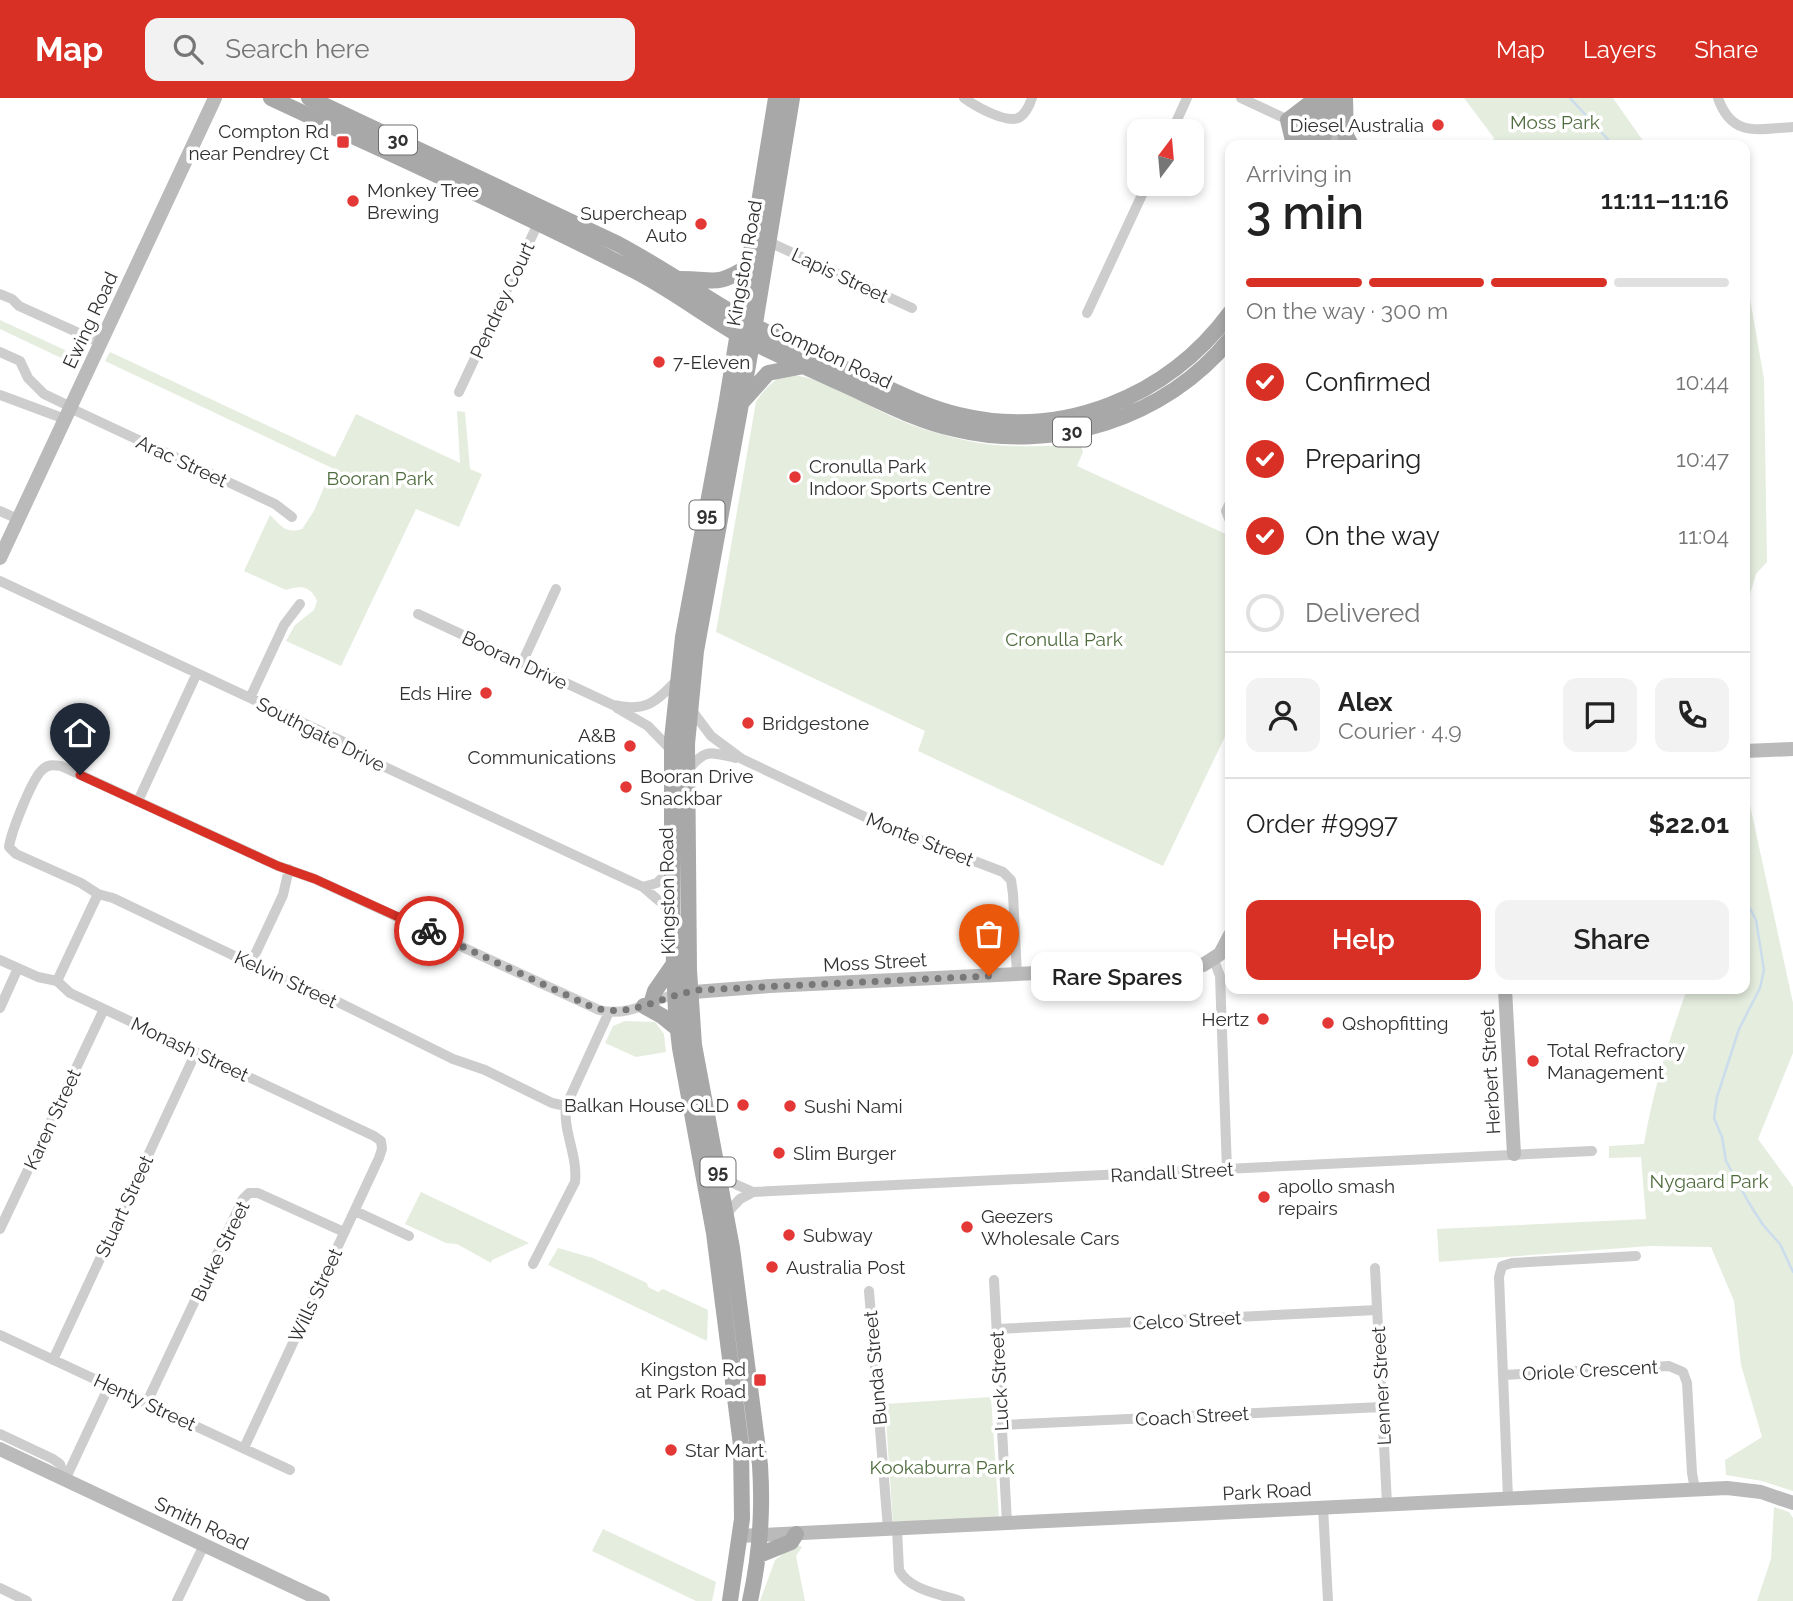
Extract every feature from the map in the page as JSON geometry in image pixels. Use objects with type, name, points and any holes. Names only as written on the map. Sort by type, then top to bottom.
[{"type":"main road","name":"Compton Road","points":[[271,98],[541,216],[618,244],[679,279],[746,330],[777,337],[948,412],[988,420],[1040,421],[1094,411],[1140,393],[1162,379],[1194,355],[1225,319]]},
{"type":"main road","name":"Compton Road","points":[[309,98],[541,216],[746,330],[804,366],[941,426],[988,435],[1037,437],[1094,427],[1148,405],[1179,386],[1225,344]]},
{"type":"main road","name":"Kingston Road","points":[[730,1601],[740,1536],[743,1484],[739,1426],[713,1224],[678,1029],[682,993],[690,708],[696,651],[742,401],[748,267],[776,98]]},
{"type":"main road","name":"Kingston Road","points":[[750,1601],[759,1555],[762,1500],[758,1435],[726,1214],[682,993],[673,965],[672,751],[677,680],[746,330],[760,293],[792,98]]},
{"type":"main road","points":[[1293,140],[1288,120],[1317,98]]},
{"type":"main road","points":[[1315,139],[1322,98]]},
{"type":"main road","points":[[1315,139],[1339,98]]},
{"type":"main road","points":[[1345,98],[1348,140]]},
{"type":"main road","points":[[679,279],[718,282],[748,267]]},
{"type":"main road","points":[[760,293],[777,337]]},
{"type":"main road","points":[[742,401],[768,373],[804,366]]},
{"type":"main road","points":[[673,965],[647,1005],[678,1029]]},
{"type":"main road","points":[[759,1555],[791,1542],[796,1534]]},
{"type":"street","name":"Ewing Road","points":[[0,558],[215,98]]},
{"type":"street","points":[[964,98],[1003,118],[1018,122],[1032,98]]},
{"type":"street","points":[[1178,119],[1188,98]]},
{"type":"street","points":[[1241,98],[1288,120],[1315,139]]},
{"type":"street","points":[[1718,98],[1722,110],[1739,127],[1793,127]]},
{"type":"street","points":[[1087,313],[1141,196]]},
{"type":"street","name":"Pendrey Court","points":[[459,392],[541,216]]},
{"type":"street","name":"Lapis Street","points":[[769,242],[912,308]]},
{"type":"street","points":[[0,294],[12,299],[19,306],[101,343]]},
{"type":"street","points":[[0,352],[20,361],[28,378],[44,394],[69,411]]},
{"type":"street","points":[[0,396],[69,411]]},
{"type":"street","name":"Arac Street","points":[[69,411],[275,503],[292,517]]},
{"type":"street","points":[[0,511],[18,519]]},
{"type":"street","name":"Southgate Drive","points":[[0,581],[344,742],[372,761],[643,887],[672,912]]},
{"type":"street","points":[[522,663],[556,589]]},
{"type":"street","points":[[250,698],[284,625],[300,604]]},
{"type":"street","name":"Booran Drive","points":[[418,614],[613,705],[648,726],[672,751]]},
{"type":"street","points":[[197,673],[138,802],[326,884],[590,1006],[610,1012],[647,1005],[682,993]]},
{"type":"street","name":"Booran Drive","points":[[613,705],[632,708],[649,705],[677,680]]},
{"type":"street","name":"Monte Street","points":[[690,708],[711,736],[742,759],[884,826],[1003,873],[1011,880],[1013,894],[1017,975]]},
{"type":"street","points":[[1750,751],[1793,749]]},
{"type":"street","name":"Monte Street","points":[[687,771],[697,758],[705,753],[742,759]]},
{"type":"street","name":"Kelvin Street","points":[[138,802],[61,766],[49,765],[41,770],[30,788],[10,835],[9,847],[16,854],[81,883],[97,894],[113,898],[305,989],[336,1001],[453,1059],[485,1070],[552,1103],[566,1106]]},
{"type":"street","points":[[643,887],[660,881],[672,867]]},
{"type":"street","points":[[251,963],[283,895],[289,869]]},
{"type":"street","points":[[57,981],[97,894]]},
{"type":"street","points":[[1225,944],[1214,960],[1220,976],[1227,1170]]},
{"type":"street","name":"Monash Street","points":[[0,960],[38,977],[57,981],[70,993],[381,1141]]},
{"type":"street","name":"Moss Street","points":[[682,993],[1203,965],[1214,960]]},
{"type":"street","points":[[0,1008],[18,968]]},
{"type":"street","name":"Herbert Street","points":[[1506,994],[1514,1154]]},
{"type":"street","name":"Karen Street","points":[[0,1229],[104,1009]]},
{"type":"street","points":[[533,1264],[575,1182],[576,1169],[565,1116],[566,1106],[610,1012]]},
{"type":"street","name":"Stuart Street","points":[[53,1360],[196,1052]]},
{"type":"street","name":"Wills Street","points":[[244,1448],[355,1211],[382,1149],[381,1141]]},
{"type":"street","name":"Randall Street","points":[[719,1177],[753,1192],[1592,1151]]},
{"type":"street","points":[[726,1214],[740,1199],[753,1192]]},
{"type":"street","name":"Burke Street","points":[[147,1402],[243,1199],[249,1193],[258,1193],[344,1232]]},
{"type":"street","points":[[355,1211],[410,1236]]},
{"type":"street","points":[[1508,1497],[1499,1277],[1502,1266],[1512,1262],[1636,1256]]},
{"type":"street","name":"Lenner Street","points":[[1375,1268],[1387,1504]]},
{"type":"street","name":"Luck Street","points":[[993,1280],[1007,1523]]},
{"type":"street","name":"Bunda Street","points":[[869,1291],[893,1529],[900,1570],[911,1584],[960,1601]]},
{"type":"street","name":"Celco Street","points":[[997,1329],[1377,1310]]},
{"type":"street","name":"Henty Street","points":[[0,1335],[290,1470]]},
{"type":"street","name":"Oriole Crescent","points":[[1504,1375],[1670,1366],[1683,1372],[1687,1383],[1695,1489]]},
{"type":"street","points":[[65,1480],[108,1386]]},
{"type":"street","name":"Coach Street","points":[[1002,1425],[1382,1407]]},
{"type":"street","name":"Smith Road","points":[[0,1434],[53,1459],[60,1464],[65,1480]]},
{"type":"street","name":"Smith Road","points":[[0,1449],[323,1601]]},
{"type":"street","name":"Park Road","points":[[740,1536],[1695,1489],[1727,1488],[1761,1492],[1793,1503]]},
{"type":"street","points":[[1323,1507],[1328,1601]]},
{"type":"street","points":[[177,1601],[204,1545]]},
{"type":"street","points":[[0,1588],[27,1601]]},
{"type":"green space","name":"Moss Park","points":[[1464,98],[1613,98],[1642,140],[1493,140]]},
{"type":"green space","points":[[1750,299],[1764,379],[1767,562],[1756,574],[1750,594]]},
{"type":"green space","points":[[0,320],[80,357],[76,365],[0,329]]},
{"type":"green space","name":"Booran Park","points":[[110,352],[335,457],[356,414],[460,463],[457,411],[465,412],[470,469],[482,474],[459,527],[416,509],[341,666],[286,641],[295,625],[314,610],[317,601],[312,592],[301,587],[286,590],[244,571],[270,515],[288,530],[302,529],[314,511],[332,468],[105,361]]},
{"type":"green space","name":"Cronulla Park","points":[[788,374],[820,382],[892,417],[962,440],[1006,446],[1081,445],[1083,452],[1077,466],[1225,534],[1225,736],[1163,866],[918,751],[925,731],[716,632],[756,402],[778,379]]},
{"type":"green space","name":"Nygaard Park","points":[[1750,805],[1793,1003],[1793,1053],[1758,1139],[1793,1187],[1793,1491],[1762,1481],[1726,1475],[1725,1460],[1762,1437],[1741,1365],[1734,1301],[1711,1247],[1650,1246],[1439,1262],[1437,1229],[1646,1219],[1641,1157],[1609,1158],[1609,1146],[1644,1144],[1662,1065],[1685,994],[1750,994]]},
{"type":"green space","points":[[625,1021],[655,1022],[664,1034],[666,1052],[636,1057],[605,1043],[613,1026]]},
{"type":"green space","points":[[421,1192],[529,1243],[492,1260],[491,1263],[457,1244],[446,1243],[405,1224]]},
{"type":"green space","points":[[558,1248],[593,1258],[647,1283],[648,1287],[658,1292],[663,1289],[708,1310],[707,1341],[548,1265]]},
{"type":"green space","name":"Kookaburra Park","points":[[991,1397],[999,1518],[893,1525],[885,1404]]},
{"type":"green space","points":[[1774,1507],[1789,1512],[1793,1518],[1793,1601],[1757,1601],[1771,1559]]},
{"type":"green space","points":[[603,1529],[716,1582],[712,1601],[696,1601],[592,1551]]},
{"type":"green space","points":[[796,1544],[802,1547],[796,1556],[805,1601],[760,1601],[775,1560]]},
{"type":"waterway","points":[[1570,98],[1608,140]]},
{"type":"waterway","points":[[1750,909],[1756,920],[1764,970],[1760,988],[1739,1029],[1717,1097],[1714,1118],[1722,1137],[1726,1161],[1763,1225],[1780,1244],[1793,1272]]},
{"type":"way so far","points":[[429,931],[590,1006],[610,1012],[644,1006],[675,994],[699,990],[989,976]]},
{"type":"place","name":"Diesel Australia","points":[[1438,125]]},
{"type":"place","name":"Compton Rd near Pendrey Ct","points":[[343,142]]},
{"type":"place","name":"Monkey Tree Brewing","points":[[353,201]]},
{"type":"place","name":"Supercheap Auto","points":[[701,224]]},
{"type":"place","name":"7-Eleven","points":[[659,362]]},
{"type":"place","name":"Cronulla Park Indoor Sports Centre","points":[[795,477]]},
{"type":"place","name":"Eds Hire","points":[[486,693]]},
{"type":"place","name":"Bridgestone","points":[[748,723]]},
{"type":"place","name":"A&B Communications","points":[[630,746]]},
{"type":"place","name":"Booran Drive Snackbar","points":[[626,787]]},
{"type":"place","name":"Rare Spares","points":[[989,976]]},
{"type":"place","name":"Hertz","points":[[1263,1019]]},
{"type":"place","name":"Qshopfitting","points":[[1328,1023]]},
{"type":"place","name":"Total Refractory Management","points":[[1533,1061]]},
{"type":"place","name":"Balkan House QLD","points":[[743,1105]]},
{"type":"place","name":"Sushi Nami","points":[[790,1106]]},
{"type":"place","name":"Slim Burger","points":[[779,1153]]},
{"type":"place","name":"apollo smash repairs","points":[[1264,1197]]},
{"type":"place","name":"Geezers Wholesale Cars","points":[[967,1227]]},
{"type":"place","name":"Subway","points":[[789,1235]]},
{"type":"place","name":"Australia Post","points":[[772,1267]]},
{"type":"place","name":"Kingston Rd at Park Road","points":[[760,1380]]},
{"type":"place","name":"Star Mart","points":[[671,1450]]},
{"type":"route","points":[[80,775],[278,866],[315,879],[429,931]]}]
